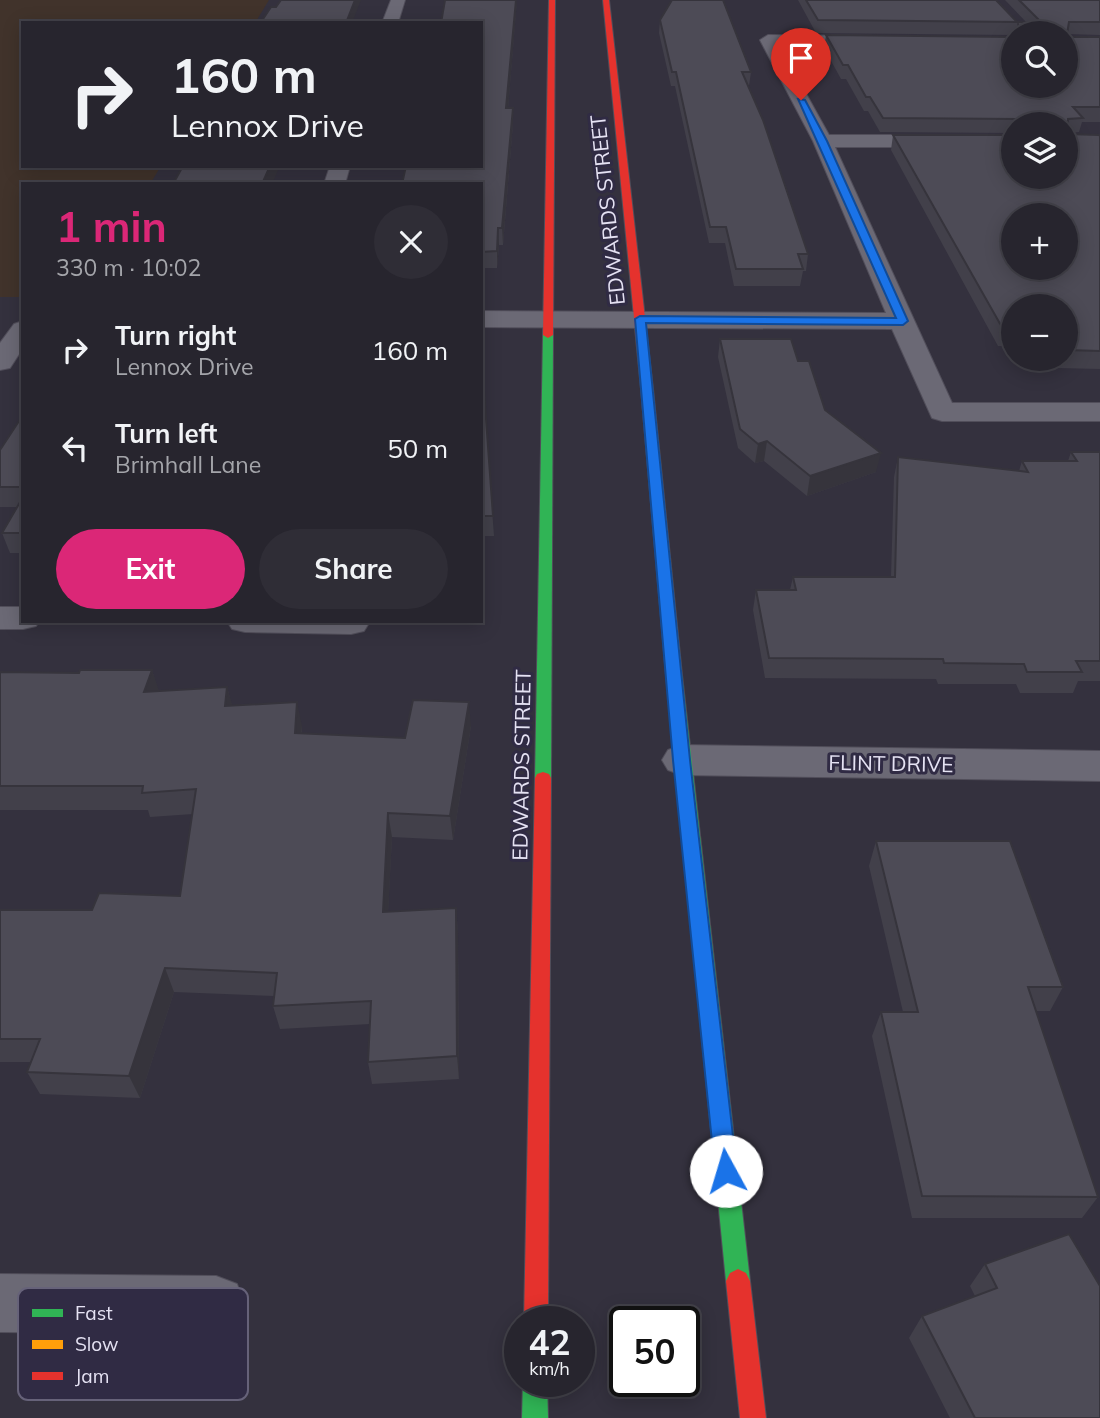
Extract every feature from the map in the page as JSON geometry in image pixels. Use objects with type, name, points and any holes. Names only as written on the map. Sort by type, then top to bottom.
[{"type":"main road","name":"EDWARDS STREET","points":[[536,1306],[552,0]]},
{"type":"main road","name":"EDWARDS STREET","points":[[606,0],[640,319],[681,760],[753,1418]]},
{"type":"main road","points":[[535,1397],[535,1418]]},
{"type":"street","points":[[391,21],[398,0]]},
{"type":"street","points":[[891,41],[768,40],[823,141],[942,412],[1100,412]]},
{"type":"street","points":[[823,141],[1001,141]]},
{"type":"street","points":[[0,318],[21,318]]},
{"type":"street","points":[[483,319],[903,321]]},
{"type":"street","points":[[0,362],[21,332]]},
{"type":"street","points":[[0,618],[21,618]]},
{"type":"street","name":"FLINT DRIVE","points":[[681,760],[1098,770]]},
{"type":"street","points":[[0,1303],[18,1303]]},
{"type":"shaded area","points":[[0,0],[269,0],[256,21],[21,21],[21,168],[160,168],[151,182],[21,182],[21,297],[0,297]]},
{"type":"building","points":[[281,0],[355,0],[347,21],[262,21],[271,7],[276,7]]},
{"type":"building","points":[[445,0],[516,0],[506,108],[513,108],[502,228],[498,228],[497,251],[483,252],[483,182],[402,182],[406,168],[483,168],[483,21],[441,21]]},
{"type":"building","points":[[672,0],[723,0],[751,72],[742,72],[763,120],[808,254],[798,254],[803,269],[736,269],[726,227],[710,227],[676,72],[672,72],[660,20]]},
{"type":"building","points":[[806,0],[996,0],[1016,21],[818,20]]},
{"type":"building","points":[[1019,0],[1100,0],[1100,22],[1038,21]]},
{"type":"building","points":[[826,35],[1001,37],[1001,98],[1078,98],[1078,37],[1100,37],[1100,107],[1073,107],[1078,112],[1001,112],[1001,119],[883,118],[870,97],[866,97],[848,65],[843,65]]},
{"type":"building","points":[[1078,134],[1100,136],[1100,351],[1078,350],[1078,294],[1001,294],[1001,325],[893,135],[1001,135],[1001,189],[1078,189]]},
{"type":"building","points":[[182,168],[269,168],[263,182],[174,182]]},
{"type":"building","points":[[720,339],[791,339],[798,361],[809,361],[825,410],[881,453],[810,476],[767,441],[758,444],[740,429]]},
{"type":"building","points":[[483,377],[493,516],[483,516]]},
{"type":"building","points":[[21,418],[21,487],[0,487],[0,450]]},
{"type":"building","points":[[1071,452],[1100,452],[1100,661],[1076,661],[1082,672],[1027,672],[1024,664],[944,663],[943,659],[769,658],[756,590],[796,590],[793,577],[895,577],[898,457],[1028,472],[1022,461],[1077,461]]},
{"type":"building","points":[[21,500],[21,533],[2,533]]},
{"type":"building","points":[[80,670],[152,670],[144,692],[227,687],[225,706],[297,702],[295,733],[405,738],[413,700],[469,702],[450,816],[388,813],[383,912],[456,908],[457,1056],[368,1062],[371,1001],[273,1006],[277,973],[165,968],[129,1076],[27,1072],[40,1039],[0,1039],[0,910],[92,910],[99,893],[180,896],[196,789],[142,793],[143,786],[0,786],[0,672],[79,673]]},
{"type":"building","points":[[876,841],[1010,841],[1063,987],[1028,987],[1098,1197],[922,1196],[881,1012],[918,1012]]},
{"type":"building","points":[[1069,1234],[1100,1286],[1100,1418],[975,1418],[922,1316],[997,1288],[985,1264]]},
{"type":"traffic: fast","points":[[543,778],[548,335]]},
{"type":"traffic: fast","points":[[674,675],[738,1281]]},
{"type":"traffic: fast","points":[[535,1397],[535,1418]]},
{"type":"traffic: slow","points":[[647,389],[674,675]]},
{"type":"traffic: jam","points":[[548,335],[552,0]]},
{"type":"traffic: jam","points":[[606,0],[647,389]]},
{"type":"traffic: jam","points":[[536,1306],[543,778]]},
{"type":"traffic: jam","points":[[738,1281],[753,1418]]},
{"type":"route","points":[[726,1171],[681,760],[640,319],[903,321],[823,141],[801,100]]}]
